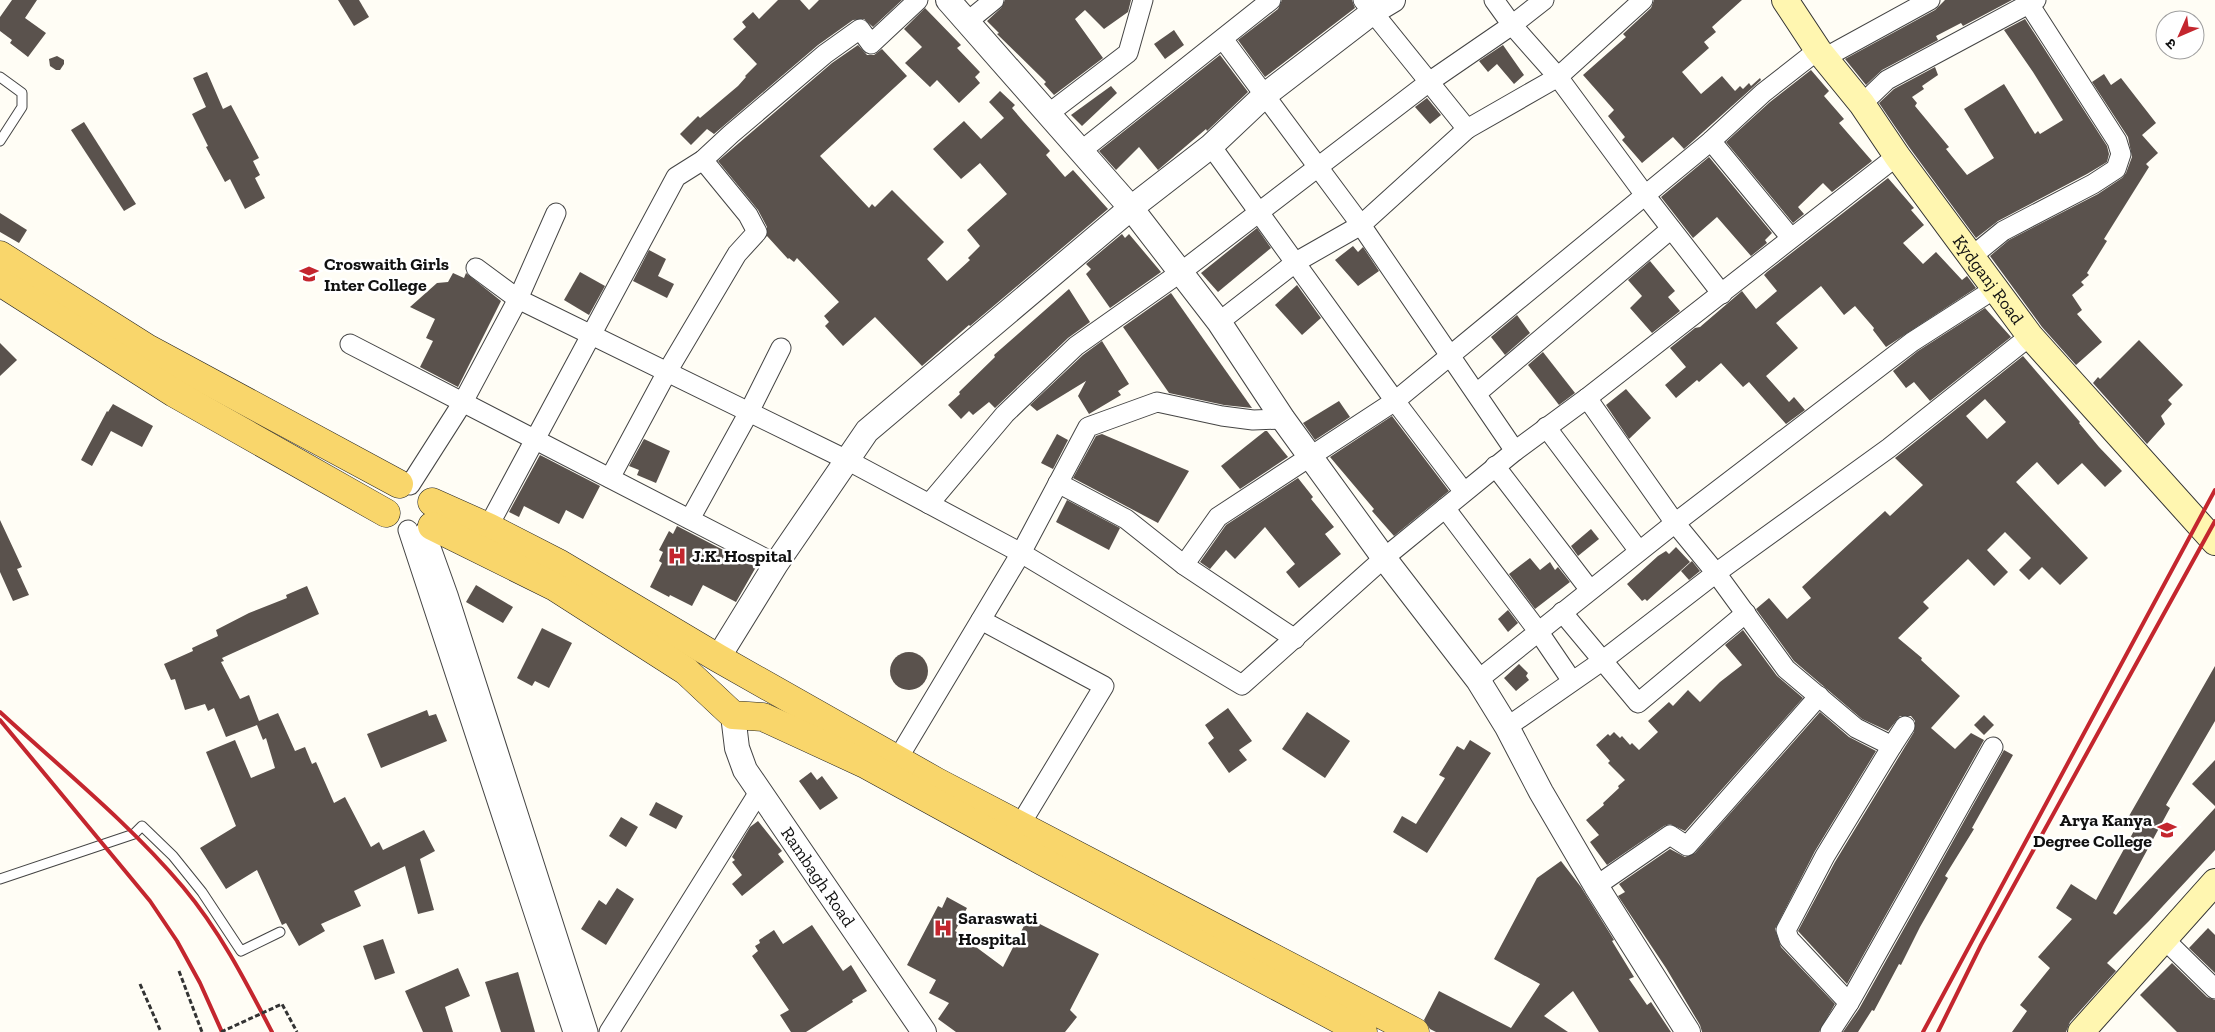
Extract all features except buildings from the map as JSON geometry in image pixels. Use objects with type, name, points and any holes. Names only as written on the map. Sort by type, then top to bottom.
[{"type":"main road","name":"Kydganj Road","points":[[1785,0],[1822,54],[1862,104],[1897,156],[2030,336],[2215,542]]},
{"type":"main road","points":[[0,256],[147,348],[424,494],[424,522]]},
{"type":"main road","points":[[0,282],[174,393],[386,513],[424,522],[488,527],[560,564],[710,653],[898,760],[1416,1032]]},
{"type":"main road","points":[[386,513],[382,505],[384,495],[391,488],[405,485]]},
{"type":"main road","points":[[424,522],[555,586],[686,671],[733,715],[763,717],[866,764],[1042,861],[1363,1032]]},
{"type":"main road","points":[[686,671],[710,653]]},
{"type":"main road","points":[[763,717],[769,709],[774,690]]},
{"type":"main road","points":[[2081,1032],[2215,882]]},
{"type":"street","points":[[488,527],[676,177],[703,160],[730,134],[839,44],[860,29],[872,44],[918,0]]},
{"type":"street","points":[[948,0],[1132,208],[1219,322],[1283,419],[1384,558],[1478,680],[1507,727],[1541,792],[1596,886],[1688,1032]]},
{"type":"street","points":[[967,22],[994,0]]},
{"type":"street","points":[[1048,114],[1128,53],[1143,0]]},
{"type":"street","points":[[1081,151],[1270,0]]},
{"type":"street","points":[[710,653],[776,564],[867,431],[1132,208],[1210,146],[1368,6],[1393,0]]},
{"type":"street","points":[[1494,0],[1512,25],[1558,76],[1645,195],[1722,294]]},
{"type":"street","points":[[929,504],[1006,414],[1076,346],[1181,272],[1430,82],[1512,25],[1544,0]]},
{"type":"street","points":[[1219,322],[1296,262],[1361,224],[1467,129],[1558,76],[1643,0]]},
{"type":"street","points":[[1184,565],[1218,517],[1311,458],[1395,401],[1448,355],[1711,141],[1763,93],[1822,54],[1930,0]]},
{"type":"street","points":[[1862,104],[1887,80],[2033,2],[2113,134],[2121,154],[2116,169],[2093,184],[2003,231],[1971,257]]},
{"type":"street","points":[[1368,6],[1467,129]]},
{"type":"street","points":[[1223,39],[1361,224],[1448,355],[1478,393],[1515,451]]},
{"type":"street","points":[[1711,141],[1791,238]]},
{"type":"street","points":[[1210,146],[1395,401],[1464,492]]},
{"type":"street","points":[[476,268],[518,299],[847,460],[1021,554],[1242,685],[1384,558],[1495,466],[1722,294],[1897,156]]},
{"type":"street","points":[[610,478],[667,372],[737,254],[757,232],[748,215],[703,160]]},
{"type":"street","points":[[405,485],[463,402],[518,299],[556,213]]},
{"type":"street","points":[[1478,393],[1671,229]]},
{"type":"street","points":[[1478,680],[1639,551],[1912,342],[1996,288]]},
{"type":"street","points":[[1507,727],[1602,661],[1716,573],[1889,448],[2030,336]]},
{"type":"street","points":[[350,344],[776,564]]},
{"type":"street","points":[[690,519],[781,348]]},
{"type":"street","points":[[1587,398],[1675,523],[1716,573],[1786,669],[1856,728],[1892,746]]},
{"type":"street","points":[[898,760],[1021,554],[1088,427],[1157,402],[1222,416],[1253,420],[1283,419]]},
{"type":"street","points":[[1546,427],[1639,551]]},
{"type":"street","points":[[1495,466],[1590,590]]},
{"type":"street","points":[[1058,483],[1126,518],[1184,565],[1295,638]]},
{"type":"street","points":[[1445,508],[1538,631],[1572,681]]},
{"type":"street","points":[[424,522],[572,1032]]},
{"type":"street","points":[[424,522],[588,1032]]},
{"type":"street","points":[[1562,612],[1638,703],[1746,613]]},
{"type":"street","points":[[981,620],[1104,686],[1020,825]]},
{"type":"street","points":[[1596,886],[1670,835],[1687,846],[1819,696]]},
{"type":"street","name":"Rambagh Road","points":[[733,715],[737,748],[745,770],[924,1032]]},
{"type":"street","points":[[1849,1002],[1789,939],[1786,930],[1825,856],[1905,726]]},
{"type":"street","points":[[1830,1032],[1849,1002],[1993,747]]},
{"type":"street","points":[[609,1032],[759,792]]},
{"type":"street","points":[[2164,939],[2215,989]]},
{"type":"lane","points":[[0,77],[22,94],[24,100],[22,107],[0,141]]},
{"type":"lane","points":[[0,879],[134,834],[142,826],[173,856],[202,892],[241,951],[280,932]]},
{"type":"path","points":[[179,971],[202,1032]]},
{"type":"path","points":[[140,984],[161,1032]]},
{"type":"path","points":[[221,1032],[282,1004],[297,1032]]},
{"type":"railway","points":[[1923,1032],[2215,490]]},
{"type":"railway","points":[[1938,1032],[1981,945],[2215,521]]},
{"type":"railway","points":[[0,712],[95,797],[162,863],[183,887],[221,939],[272,1032]]},
{"type":"railway","points":[[0,720],[150,901],[177,941],[200,983],[222,1032]]},
{"type":"place","name":"Croswaith Girls Inter College","points":[[309,274]]},
{"type":"place","name":"J.K. Hospital","points":[[677,556]]},
{"type":"place","name":"Arya Kanya Degree College","points":[[2167,830]]},
{"type":"place","name":"Saraswati Hospital","points":[[943,928]]}]
